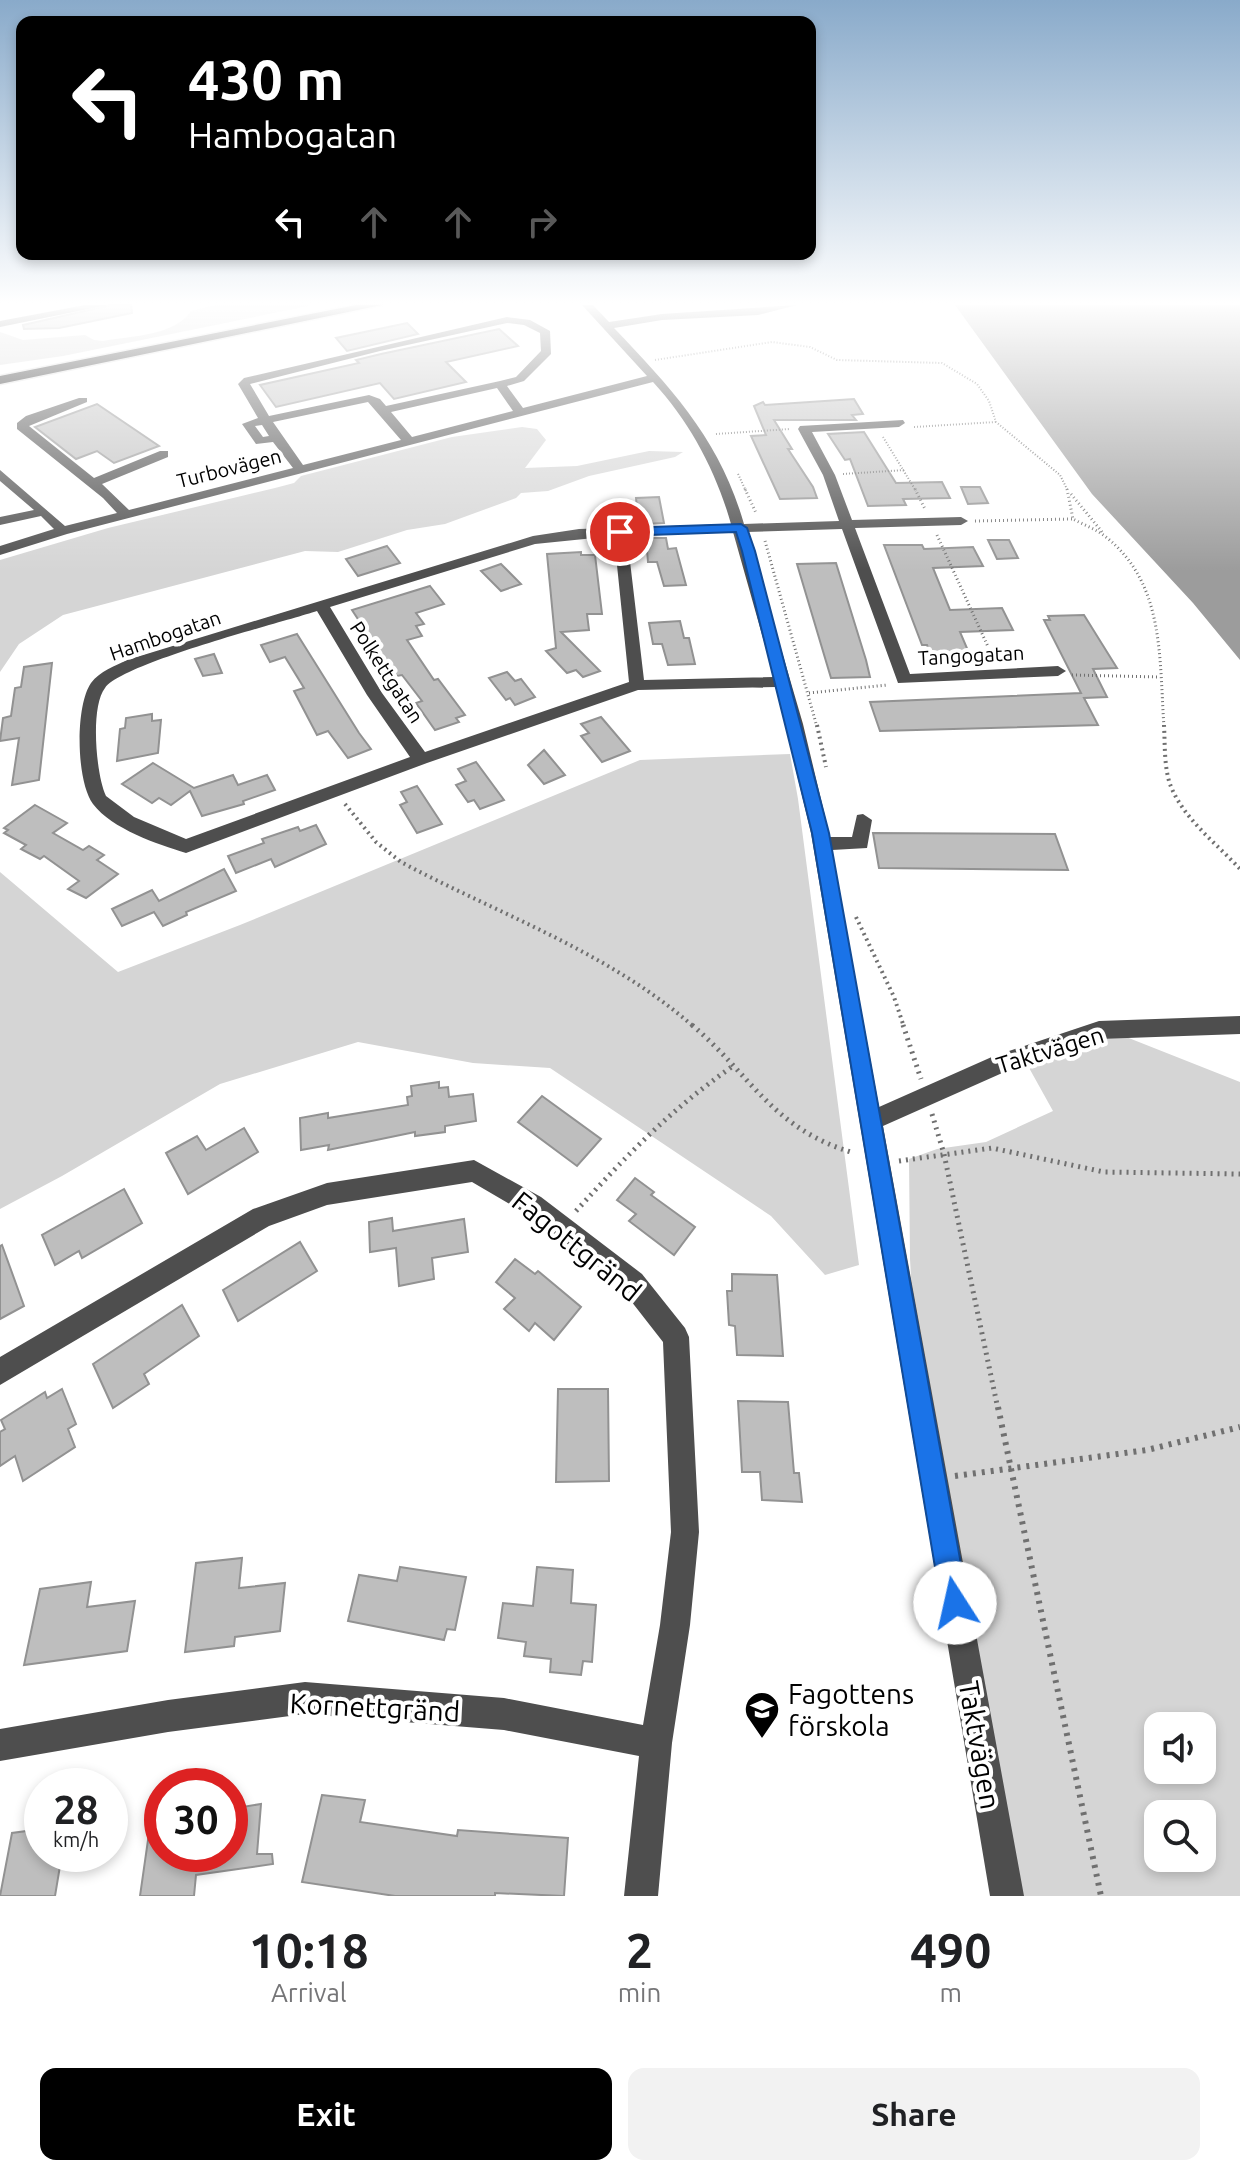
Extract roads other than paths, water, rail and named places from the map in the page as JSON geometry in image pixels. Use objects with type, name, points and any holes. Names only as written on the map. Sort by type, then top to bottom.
[{"type":"street","points":[[250,393],[276,438],[301,470]]},
{"type":"street","points":[[384,410],[458,393]]},
{"type":"street","points":[[505,393],[520,412]]},
{"type":"street","name":"Turbovägen","points":[[0,551],[62,531],[520,412],[574,393]]},
{"type":"street","name":"Taktvägen","points":[[671,393],[704,444],[751,528],[784,688],[822,844],[1007,1896]]},
{"type":"street","points":[[276,438],[246,444],[234,427],[369,398],[384,410],[409,441]]},
{"type":"street","points":[[83,400],[30,419],[21,426],[108,495],[126,515]]},
{"type":"street","name":"Tangogatan","points":[[899,423],[804,429],[829,475],[904,679],[1058,671]]},
{"type":"street","points":[[92,483],[164,454]]},
{"type":"street","points":[[4,483],[43,512],[62,531]]},
{"type":"street","points":[[0,521],[43,512]]},
{"type":"street","points":[[751,528],[961,521]]},
{"type":"street","name":"Hambogatan","points":[[751,528],[579,533],[533,540],[133,663],[106,677],[95,691],[90,768],[98,799],[119,816],[186,846],[421,759],[637,685],[784,688]]},
{"type":"street","points":[[620,532],[637,685]]},
{"type":"street","name":"Polkettgatan","points":[[321,605],[375,695],[421,759]]},
{"type":"street","points":[[822,844],[860,843],[863,820]]},
{"type":"street","name":"Taktvägen","points":[[871,1121],[1002,1063],[1099,1030],[1240,1025]]},
{"type":"street","name":"Fagottgränd","points":[[0,1372],[262,1217],[327,1194],[474,1171],[533,1205],[633,1283],[676,1337],[685,1532],[675,1625],[656,1743],[641,1896]]},
{"type":"street","name":"Kornettgränd","points":[[0,1745],[168,1716],[305,1698],[504,1714],[656,1743]]},
{"type":"place","name":"Fagottens förskola","points":[[762,1740]]}]
